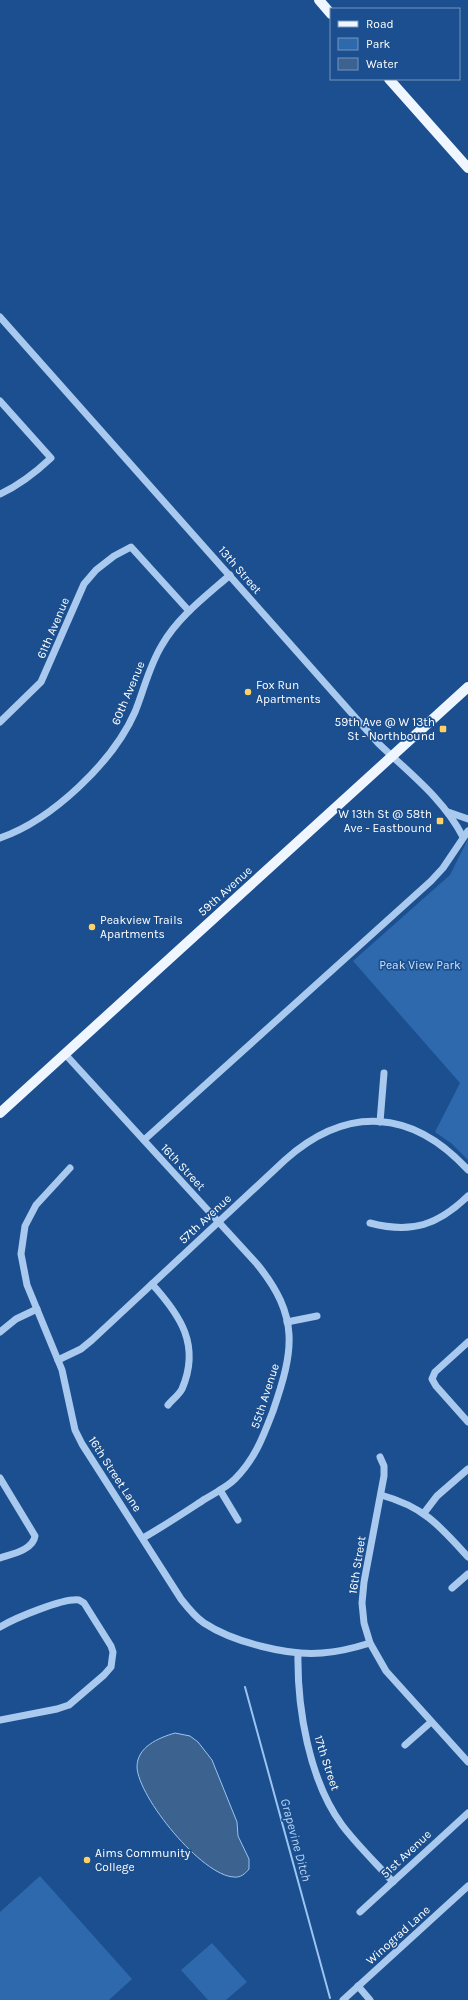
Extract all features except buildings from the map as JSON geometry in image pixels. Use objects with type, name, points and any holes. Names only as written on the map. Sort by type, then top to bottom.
[{"type":"main road","points":[[319,0],[330,13]]},
{"type":"main road","points":[[390,80],[468,168]]},
{"type":"main road","name":"59th Avenue","points":[[0,1113],[468,687]]},
{"type":"street","name":"13th Street","points":[[0,317],[378,743],[411,772],[466,834]]},
{"type":"street","points":[[0,402],[51,458],[33,475],[0,494]]},
{"type":"street","name":"61th Avenue","points":[[0,722],[41,682],[84,584],[96,570],[114,556],[130,547],[189,611]]},
{"type":"street","name":"60th Avenue","points":[[0,838],[24,828],[55,808],[104,761],[121,738],[134,712],[162,644],[189,611],[230,575]]},
{"type":"street","points":[[446,811],[468,819]]},
{"type":"street","points":[[144,1140],[431,881],[444,868],[466,834]]},
{"type":"street","name":"16th Street","points":[[65,1054],[269,1278],[280,1298],[287,1322]]},
{"type":"street","points":[[380,1122],[384,1073]]},
{"type":"street","name":"57th Avenue","points":[[58,1360],[81,1349],[92,1340],[218,1221],[295,1151],[313,1138],[345,1125],[380,1122],[404,1126],[432,1138],[453,1154],[468,1170]]},
{"type":"street","name":"16th Street Lane","points":[[70,1168],[36,1205],[30,1214],[22,1236],[22,1264],[27,1285],[58,1360],[75,1430],[82,1444],[181,1599],[192,1613],[204,1623],[224,1633],[258,1645],[298,1653],[321,1654],[347,1650],[370,1643]]},
{"type":"street","points":[[370,1223],[387,1228],[422,1226],[453,1210],[468,1196]]},
{"type":"street","points":[[152,1284],[178,1315],[188,1346],[188,1366],[181,1389],[168,1406]]},
{"type":"street","points":[[0,1332],[16,1319],[37,1309]]},
{"type":"street","points":[[287,1322],[317,1316]]},
{"type":"street","name":"55th Avenue","points":[[143,1538],[234,1481],[253,1459],[260,1445],[286,1374],[290,1340],[287,1322]]},
{"type":"street","points":[[468,1342],[436,1372],[432,1379],[436,1386],[468,1422]]},
{"type":"street","name":"16th Street","points":[[380,1457],[384,1466],[384,1476],[363,1589],[364,1623],[370,1643],[386,1671],[468,1762]]},
{"type":"street","points":[[424,1513],[438,1496],[468,1469]]},
{"type":"street","points":[[0,1478],[34,1533],[35,1540],[27,1547],[0,1558]]},
{"type":"street","points":[[220,1490],[238,1520]]},
{"type":"street","points":[[381,1495],[400,1500],[424,1513],[437,1523],[468,1557]]},
{"type":"street","points":[[452,1588],[468,1574]]},
{"type":"street","points":[[0,1627],[63,1601],[73,1599],[82,1602],[111,1646],[113,1652],[111,1667],[104,1675],[69,1705],[57,1709],[0,1720]]},
{"type":"street","name":"17th Street","points":[[298,1653],[298,1682],[301,1710],[320,1783],[342,1824],[393,1882]]},
{"type":"street","points":[[405,1745],[431,1722]]},
{"type":"street","name":"51st Avenue","points":[[360,1912],[468,1813]]},
{"type":"street","name":"Winograd Lane","points":[[343,2000],[468,1886]]},
{"type":"street","points":[[358,1986],[370,2000]]},
{"type":"green space","name":"Peak View Park","points":[[468,839],[468,1160],[451,1143],[435,1132],[460,1083],[353,961],[450,875]]},
{"type":"green space","points":[[40,1876],[132,1979],[109,2000],[0,2000],[0,1912]]},
{"type":"green space","points":[[212,1943],[247,1982],[226,2000],[208,2000],[181,1970]]},
{"type":"water","points":[[175,1733],[190,1736],[198,1742],[212,1760],[237,1822],[238,1836],[249,1859],[249,1869],[240,1876],[234,1877],[221,1873],[205,1864],[190,1850],[160,1815],[148,1797],[140,1780],[137,1767],[141,1754],[150,1744]]},
{"type":"waterway","name":"Grapevine Ditch","points":[[245,1687],[330,1998]]},
{"type":"place","name":"Fox Run Apartments","points":[[248,692]]},
{"type":"place","name":"59th Ave @ W 13th St - Northbound","points":[[443,729]]},
{"type":"place","name":"W 13th St @ 58th Ave - Eastbound","points":[[440,821]]},
{"type":"place","name":"Peakview Trails Apartments","points":[[92,927]]},
{"type":"place","name":"Aims Community College","points":[[87,1860]]}]
